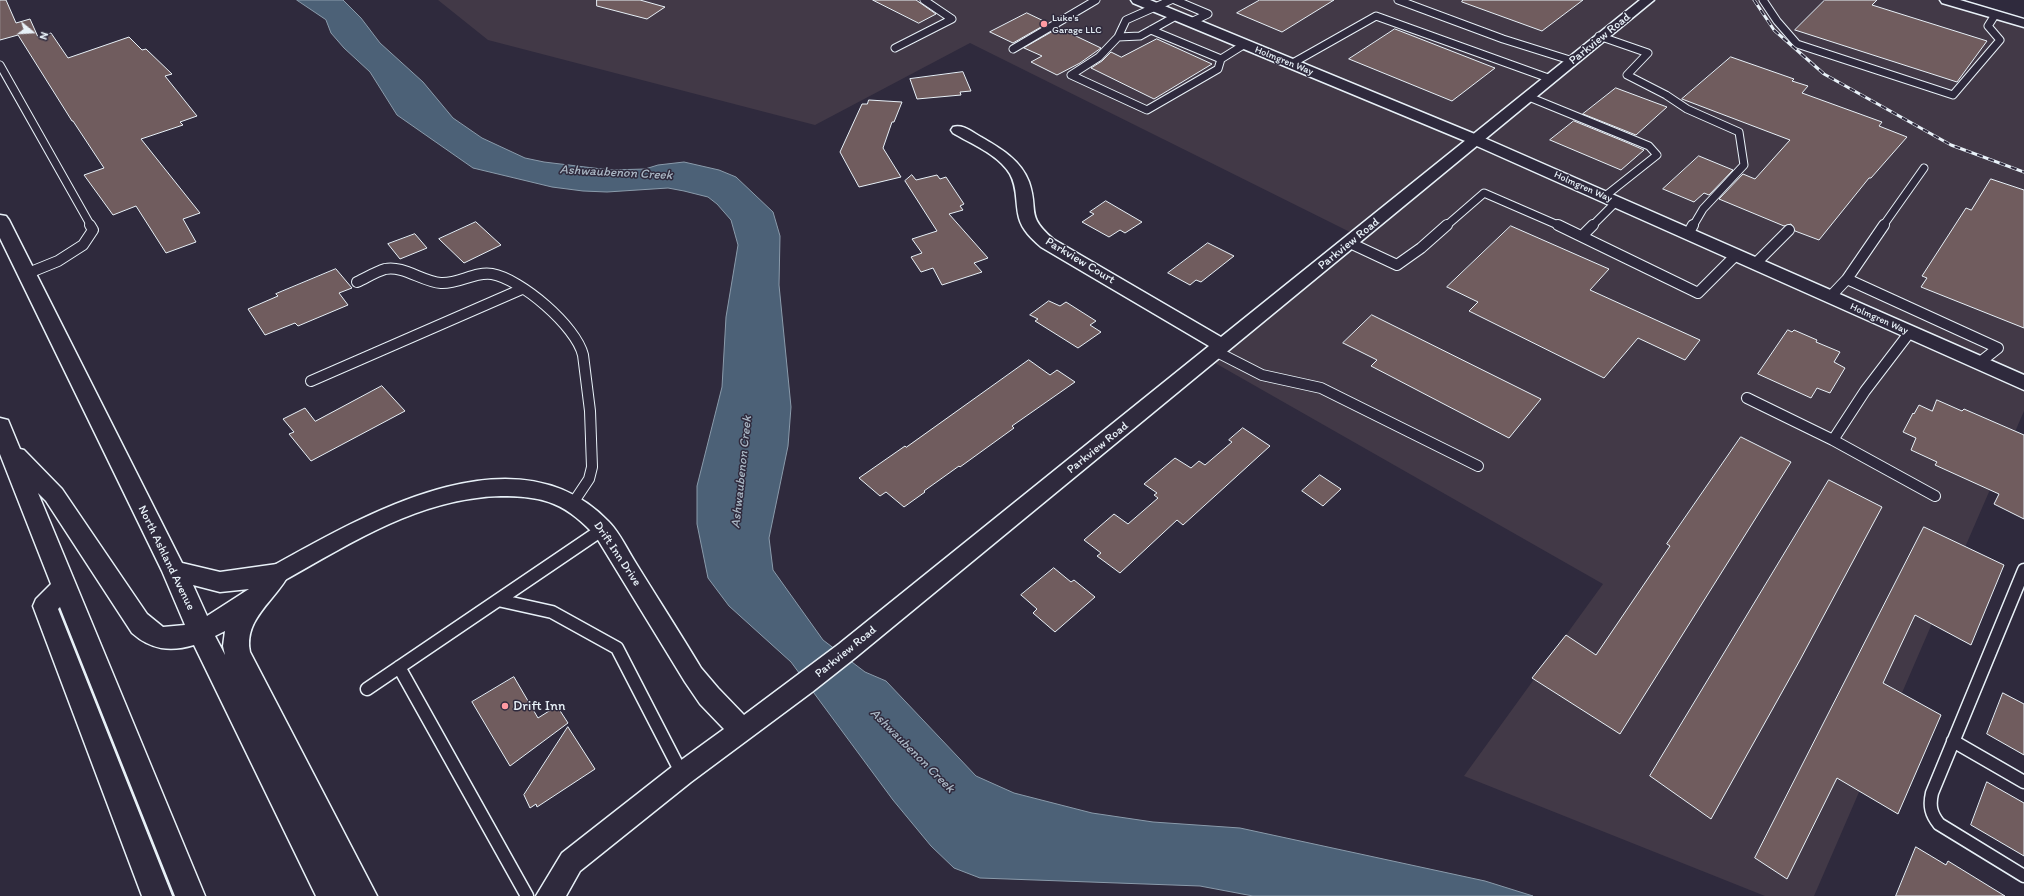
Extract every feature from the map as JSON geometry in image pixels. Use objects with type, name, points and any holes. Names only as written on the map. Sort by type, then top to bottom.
[{"type":"main road","name":"Holmgren Way","points":[[1138,0],[1174,9],[1245,44],[1476,140],[2024,383]]},
{"type":"main road","name":"North Ashland Avenue","points":[[0,220],[174,571],[201,632],[332,896]]},
{"type":"main road","points":[[0,426],[190,896]]},
{"type":"main road","points":[[10,450],[54,495],[138,622],[154,636],[170,640],[201,632],[255,599],[268,587],[277,574]]},
{"type":"main road","points":[[174,571],[220,582],[245,580],[277,574]]},
{"type":"main road","points":[[64,587],[45,606],[157,896]]},
{"type":"main road","points":[[255,599],[236,631],[234,644],[237,653],[362,896]]},
{"type":"street","name":"Parkview Road","points":[[550,896],[571,862],[682,774],[804,685],[847,651],[1350,243],[1573,61],[1600,37],[1648,0]]},
{"type":"street","points":[[1946,0],[2024,23]]},
{"type":"street","name":"Parkview Court","points":[[958,130],[996,154],[1014,168],[1021,181],[1027,222],[1038,236],[1220,349]]},
{"type":"street","name":"Drift Inn Drive","points":[[277,574],[370,524],[404,508],[450,493],[463,490],[496,487],[533,489],[554,495],[573,503],[588,514],[602,529],[693,674],[709,696],[742,730]]},
{"type":"lane","points":[[895,48],[952,19],[924,0]]},
{"type":"lane","points":[[1013,49],[1096,0]]},
{"type":"lane","points":[[1398,0],[1503,39],[1573,61]]},
{"type":"lane","points":[[1763,0],[1777,21],[1797,44],[1953,95],[1966,83],[1986,54],[2000,40],[1988,26],[1995,15]]},
{"type":"lane","points":[[1118,37],[1140,36],[1151,30],[1174,9]]},
{"type":"lane","points":[[1174,9],[1126,20],[1118,37],[1099,57],[1071,76],[1147,110],[1218,69],[1221,59],[1245,44]]},
{"type":"lane","points":[[1292,64],[1376,16],[1551,79]]},
{"type":"lane","points":[[1151,30],[1221,59]]},
{"type":"lane","points":[[1600,37],[1648,53],[1626,75],[1666,95],[1687,109],[1739,132],[1744,165],[1703,209],[1688,234]]},
{"type":"lane","points":[[0,66],[93,230],[83,245],[58,261],[26,274]]},
{"type":"lane","points":[[1529,97],[1649,146],[1656,152],[1656,155],[1610,199],[1582,236]]},
{"type":"lane","points":[[1830,297],[1847,279],[1924,168]]},
{"type":"lane","points":[[1350,243],[1397,265],[1421,248],[1484,193],[1582,236],[1698,293],[1736,255]]},
{"type":"lane","points":[[1755,264],[1790,230]]},
{"type":"lane","points":[[357,282],[387,269],[441,284],[484,274],[498,275],[522,289],[564,322],[581,346],[588,392],[592,474],[573,503]]},
{"type":"lane","points":[[1847,279],[1998,348],[1979,363]]},
{"type":"lane","points":[[311,381],[522,289]]},
{"type":"lane","points":[[1833,440],[1865,390],[1910,332]]},
{"type":"lane","points":[[1220,349],[1262,375],[1321,388],[1478,466]]},
{"type":"lane","points":[[1747,398],[1833,440],[1935,496]]},
{"type":"lane","points":[[367,689],[602,529]]},
{"type":"lane","points":[[2024,570],[1953,741],[1929,804],[1932,815],[1939,824],[2024,876]]},
{"type":"lane","points":[[498,600],[552,612],[617,648],[682,774]]},
{"type":"lane","points":[[399,667],[527,896]]},
{"type":"lane","points":[[1953,741],[2024,782]]},
{"type":"shaded area","points":[[438,0],[1946,0],[2024,23],[2024,411],[1814,896],[1765,896],[1464,776],[1603,584],[1208,359],[1358,236],[970,43],[815,125],[488,40]]},
{"type":"water","name":"Ashwaubenon Creek","points":[[297,0],[343,0],[361,18],[380,43],[423,82],[453,118],[482,138],[525,158],[544,162],[610,170],[645,169],[658,165],[684,162],[719,170],[736,177],[773,212],[780,236],[779,285],[791,407],[788,446],[769,538],[773,570],[823,640],[865,672],[886,681],[976,776],[1014,793],[1092,813],[1153,822],[1240,828],[1485,881],[1533,896],[1253,896],[1200,886],[980,878],[954,868],[931,846],[893,800],[791,662],[729,606],[708,578],[697,524],[697,486],[722,387],[726,317],[738,245],[731,220],[717,204],[708,197],[684,191],[668,188],[607,192],[583,191],[552,187],[473,168],[397,115],[370,72],[344,48],[331,33],[326,20]]},
{"type":"building","points":[[0,0],[6,0],[16,23],[30,19],[38,37],[51,33],[68,58],[129,37],[142,50],[146,49],[172,74],[165,76],[197,116],[180,122],[183,125],[141,139],[200,213],[183,219],[196,242],[166,253],[136,206],[113,215],[84,175],[104,168],[72,121],[18,35],[0,40]]},
{"type":"building","points":[[597,0],[640,0],[665,7],[647,19],[597,6]]},
{"type":"building","points":[[873,0],[916,0],[936,14],[919,23]]},
{"type":"building","points":[[1260,0],[1334,0],[1282,32],[1237,13]]},
{"type":"building","points":[[1463,0],[1583,0],[1542,31],[1462,2]]},
{"type":"building","points":[[1825,0],[1877,0],[1872,5],[1987,41],[1957,82],[1795,30]]},
{"type":"building","points":[[1027,13],[1048,23],[1013,43],[990,32]]},
{"type":"building","points":[[1059,28],[1101,48],[1080,63],[1057,75],[1031,62],[1042,56],[1024,48]]},
{"type":"building","points":[[1395,29],[1495,68],[1452,101],[1349,59]]},
{"type":"building","points":[[1157,39],[1212,64],[1154,99],[1091,68],[1102,61],[1111,52],[1121,57]]},
{"type":"building","points":[[1731,57],[1794,79],[1792,81],[1808,86],[1802,93],[1882,122],[1879,126],[1907,137],[1871,178],[1869,178],[1819,240],[1795,231],[1791,224],[1784,226],[1719,199],[1743,174],[1755,179],[1790,140],[1682,99]]},
{"type":"building","points":[[963,72],[971,91],[960,92],[961,95],[917,99],[910,79]]},
{"type":"building","points":[[1616,88],[1667,107],[1636,135],[1583,114]]},
{"type":"building","points":[[869,100],[902,102],[894,122],[892,122],[883,148],[901,177],[859,187],[840,152],[862,104],[867,104]]},
{"type":"building","points":[[1574,121],[1644,150],[1621,170],[1550,140]]},
{"type":"building","points":[[1699,156],[1733,170],[1709,195],[1704,193],[1694,202],[1663,189]]},
{"type":"building","points":[[912,175],[916,180],[937,175],[940,179],[946,177],[964,204],[960,206],[963,210],[949,214],[988,258],[974,263],[982,272],[942,285],[933,268],[921,272],[911,257],[922,253],[912,239],[937,231],[905,181]]},
{"type":"building","points":[[1991,179],[2024,190],[2024,328],[1921,287],[1927,278],[1922,276],[1966,208],[1971,210]]},
{"type":"building","points":[[1106,201],[1142,222],[1125,233],[1120,230],[1109,237],[1082,222],[1094,214],[1090,212]]},
{"type":"building","points":[[476,222],[501,245],[464,263],[439,239]]},
{"type":"building","points":[[1511,226],[1609,269],[1590,290],[1700,340],[1685,360],[1638,338],[1604,378],[1469,311],[1478,302],[1447,287]]},
{"type":"building","points":[[415,234],[427,248],[400,259],[388,244]]},
{"type":"building","points":[[1208,243],[1234,256],[1201,282],[1196,280],[1190,285],[1168,273]]},
{"type":"building","points":[[336,269],[352,288],[339,293],[348,305],[298,326],[295,323],[265,335],[248,309],[278,296],[276,294]]},
{"type":"building","points":[[1049,301],[1060,306],[1066,302],[1096,321],[1090,325],[1101,332],[1078,348],[1035,321],[1038,319],[1030,315]]},
{"type":"building","points":[[1372,315],[1541,399],[1509,438],[1371,366],[1377,360],[1343,343]]},
{"type":"building","points":[[1788,330],[1792,332],[1794,330],[1817,340],[1816,342],[1840,352],[1834,362],[1845,368],[1830,393],[1817,388],[1811,398],[1758,374]]},
{"type":"building","points":[[1029,360],[1050,375],[1057,370],[1075,382],[1012,426],[1014,428],[924,491],[925,492],[904,507],[886,492],[880,496],[859,478],[905,446],[906,447]]},
{"type":"building","points":[[382,386],[405,411],[311,461],[289,434],[294,432],[283,419],[305,408],[315,421]]},
{"type":"building","points":[[1937,400],[1962,411],[1964,409],[2024,435],[2024,519],[1994,504],[1999,494],[1935,465],[1937,462],[1911,450],[1916,438],[1903,432],[1919,405],[1932,411]]},
{"type":"building","points":[[1243,428],[1270,446],[1183,525],[1177,520],[1120,573],[1097,556],[1101,553],[1084,540],[1114,514],[1128,524],[1158,498],[1154,495],[1157,493],[1144,484],[1175,458],[1191,468],[1199,461],[1205,465],[1232,442],[1229,440]]},
{"type":"building","points":[[1741,437],[1791,462],[1620,734],[1532,678],[1566,635],[1596,655],[1670,546],[1667,544]]},
{"type":"building","points":[[1320,475],[1341,489],[1323,506],[1302,491]]},
{"type":"building","points":[[1829,480],[1882,507],[1800,660],[1711,819],[1650,776]]},
{"type":"building","points":[[1924,527],[2004,565],[1971,645],[1915,615],[1883,683],[1941,715],[1898,814],[1837,778],[1787,879],[1755,858]]},
{"type":"building","points":[[1054,568],[1071,582],[1074,580],[1095,597],[1055,632],[1033,613],[1037,609],[1021,595]]},
{"type":"building","points":[[514,677],[538,718],[557,706],[568,723],[510,766],[472,702]]},
{"type":"building","points":[[2003,693],[2024,704],[2024,755],[1987,734]]},
{"type":"building","points":[[568,727],[595,769],[537,807],[536,804],[530,808],[524,795]]},
{"type":"building","points":[[1987,782],[2024,803],[2024,856],[1971,825]]},
{"type":"building","points":[[1916,847],[1946,865],[1948,861],[2005,896],[1896,896]]},
{"type":"railway","points":[[1754,0],[1774,30],[1824,74],[1951,145],[2024,172]]},
{"type":"place","name":"Luke's Garage LLC","points":[[1044,24]]},
{"type":"place","name":"Drift Inn","points":[[505,706]]}]
